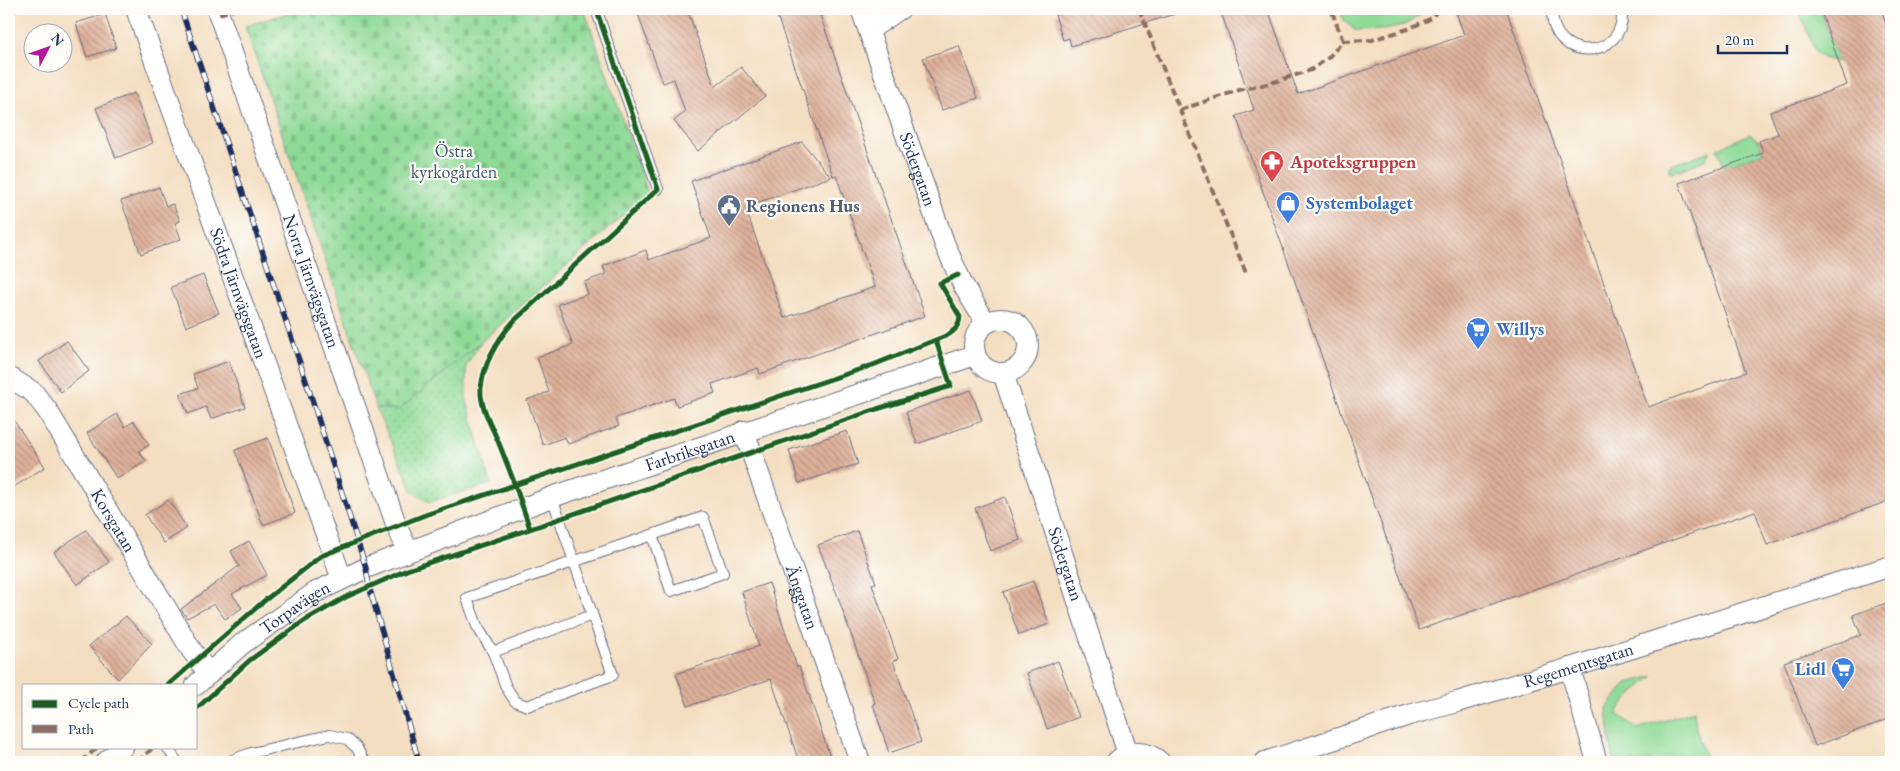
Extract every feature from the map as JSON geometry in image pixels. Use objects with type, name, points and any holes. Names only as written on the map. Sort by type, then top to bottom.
[{"type":"street","name":"Södra Järnvägsgatan","points":[[136,9],[342,579]]},
{"type":"street","name":"Norra Järnvägsgatan","points":[[217,9],[408,551]]},
{"type":"street","name":"Södergatan","points":[[861,9],[945,245],[963,285],[986,323]]},
{"type":"street","points":[[868,30],[900,9]]},
{"type":"street","points":[[1000,319],[1009,320],[1022,328],[1028,350],[1023,361],[1015,369],[1003,373],[986,369],[979,363],[975,355],[975,337],[977,332],[986,323],[1000,319]]},
{"type":"street","name":"Farbriksgatan","points":[[408,551],[552,497],[975,355]]},
{"type":"street","name":"Södergatan","points":[[1003,373],[1122,758]]},
{"type":"street","name":"Korsgatan","points":[[9,377],[33,392],[47,410],[192,652],[202,679]]},
{"type":"street","name":"Änggatan","points":[[744,431],[860,762]]},
{"type":"street","name":"Torpavägen","points":[[202,679],[242,644],[308,597],[342,579],[408,551]]},
{"type":"street","name":"Regementsgatan","points":[[1264,762],[1409,715],[1570,668],[1891,566]]},
{"type":"street","points":[[1570,668],[1597,762]]},
{"type":"street","points":[[106,762],[122,748]]},
{"type":"street","points":[[1122,758],[1135,753],[1149,754],[1160,762]]},
{"type":"lane","points":[[596,9],[658,189]]},
{"type":"lane","points":[[1552,9],[1555,30],[1561,39],[1570,46],[1580,50],[1602,47],[1612,41],[1622,21],[1622,9]]},
{"type":"lane","points":[[552,497],[575,561],[613,675],[528,706],[515,701],[506,687],[493,652],[477,626],[467,598],[575,561],[652,535],[703,517],[723,573],[671,591],[652,535]]},
{"type":"lane","points":[[493,652],[592,615]]},
{"type":"lane","points":[[227,762],[251,753],[329,735],[347,739],[357,748],[364,762]]},
{"type":"lane","points":[[168,748],[177,762]]},
{"type":"green space","name":"Östra kyrkogården","points":[[301,9],[584,9],[648,193],[481,342],[399,410],[376,408],[245,26]]},
{"type":"green space","points":[[1340,9],[1428,9],[1410,22],[1395,28],[1356,31],[1343,20]]},
{"type":"green space","points":[[1798,9],[1820,9],[1839,62],[1823,58],[1816,53]]},
{"type":"green space","points":[[1750,134],[1759,141],[1763,153],[1724,166],[1717,149]]},
{"type":"green space","points":[[1710,151],[1705,160],[1671,173],[1669,166]]},
{"type":"green space","points":[[481,342],[466,366],[466,398],[491,484],[429,502],[413,492],[376,408],[399,410]]},
{"type":"green space","points":[[1654,676],[1630,696],[1616,713],[1637,729],[1694,711],[1696,729],[1707,762],[1615,762],[1611,747],[1607,708],[1627,683]]},
{"type":"building","points":[[636,9],[687,9],[715,87],[741,67],[765,96],[698,151],[674,121],[685,112],[674,79],[663,83]]},
{"type":"building","name":"Regionens Hus","points":[[788,9],[818,9],[925,316],[760,374],[758,368],[712,384],[715,393],[677,406],[674,398],[616,418],[619,426],[568,444],[565,437],[543,445],[527,400],[549,392],[537,357],[573,345],[558,304],[588,294],[584,282],[606,274],[603,266],[646,250],[649,260],[711,238],[691,181],[802,142],[831,177],[745,207],[784,318],[875,287],[836,175],[833,176],[776,13]]},
{"type":"building","points":[[1059,9],[1178,9],[1178,13],[1071,46],[1069,38],[1063,40],[1055,15],[1060,14]]},
{"type":"building","points":[[1220,9],[1268,9],[1298,94],[1464,35],[1455,9],[1506,9],[1648,407],[1746,372],[1679,183],[1763,153],[1759,141],[1778,134],[1770,112],[1847,85],[1820,9],[1881,9],[1891,38],[1891,500],[1767,545],[1755,511],[1419,630],[1236,116],[1254,110]]},
{"type":"building","points":[[105,14],[116,48],[87,57],[76,23]]},
{"type":"building","points":[[959,46],[978,98],[942,110],[923,58]]},
{"type":"building","points":[[134,93],[153,143],[116,158],[96,108]]},
{"type":"building","points":[[159,187],[166,206],[173,204],[180,221],[175,223],[181,239],[141,254],[121,201]]},
{"type":"building","points":[[203,275],[219,313],[186,327],[171,287]]},
{"type":"building","points":[[67,341],[89,371],[61,392],[39,361]]},
{"type":"building","points":[[229,361],[245,407],[211,419],[206,407],[188,414],[180,394],[198,388],[193,374]]},
{"type":"building","points":[[971,390],[982,421],[917,444],[906,412]]},
{"type":"building","points":[[9,413],[45,467],[9,490]]},
{"type":"building","points":[[117,414],[125,427],[134,421],[149,445],[139,451],[146,461],[117,479],[87,433]]},
{"type":"building","points":[[847,431],[858,464],[799,483],[789,450]]},
{"type":"building","points":[[268,438],[295,513],[263,525],[235,450]]},
{"type":"building","points":[[1005,497],[1020,540],[990,551],[975,508]]},
{"type":"building","points":[[168,500],[187,528],[164,543],[145,515]]},
{"type":"building","points":[[86,530],[109,562],[77,585],[54,552]]},
{"type":"building","points":[[857,531],[876,583],[872,584],[898,659],[893,661],[921,742],[889,753],[873,704],[875,703],[818,545]]},
{"type":"building","points":[[249,541],[267,575],[232,594],[242,608],[225,619],[214,604],[187,618],[181,609],[239,566],[231,551]]},
{"type":"building","points":[[1033,581],[1049,624],[1019,635],[1003,592]]},
{"type":"building","points":[[769,583],[832,762],[799,762],[771,679],[688,706],[676,674],[759,646],[742,592]]},
{"type":"building","name":"Lidl","points":[[1886,603],[1891,617],[1891,718],[1815,746],[1784,662],[1861,635],[1853,615]]},
{"type":"building","points":[[126,616],[152,644],[118,679],[89,646]]},
{"type":"building","points":[[1058,661],[1079,717],[1047,729],[1027,673]]},
{"type":"railway","points":[[181,9],[309,390],[366,568],[369,586],[419,762]]},
{"type":"marked path","points":[[219,14],[236,9]]},
{"type":"marked path","points":[[1139,9],[1246,273]]},
{"type":"marked path","points":[[1180,110],[1239,90],[1271,83],[1311,70],[1328,58],[1343,41],[1331,9]]},
{"type":"marked path","points":[[1343,41],[1372,40],[1408,29],[1432,18],[1438,9]]},
{"type":"marked path","points":[[81,762],[97,748]]},
{"type":"marked path","points":[[137,762],[153,748]]},
{"type":"cycle path","points":[[198,707],[250,660],[304,621],[346,597],[407,570],[530,529],[508,466],[482,402],[481,388],[488,360],[502,336],[514,321],[658,189],[596,9]]},
{"type":"cycle path","points":[[169,684],[264,601],[321,556],[425,515],[873,365],[948,335],[956,328],[960,317],[940,283],[958,275]]},
{"type":"cycle path","points":[[530,529],[877,409],[951,386],[936,341]]},
{"type":"place","name":"Apoteksgruppen","points":[[1272,183]]},
{"type":"place","name":"Systembolaget","points":[[1288,224]]},
{"type":"place","name":"Regionens Hus","points":[[729,227]]},
{"type":"place","name":"Willys","points":[[1478,350]]},
{"type":"place","name":"Lidl","points":[[1843,690]]}]
